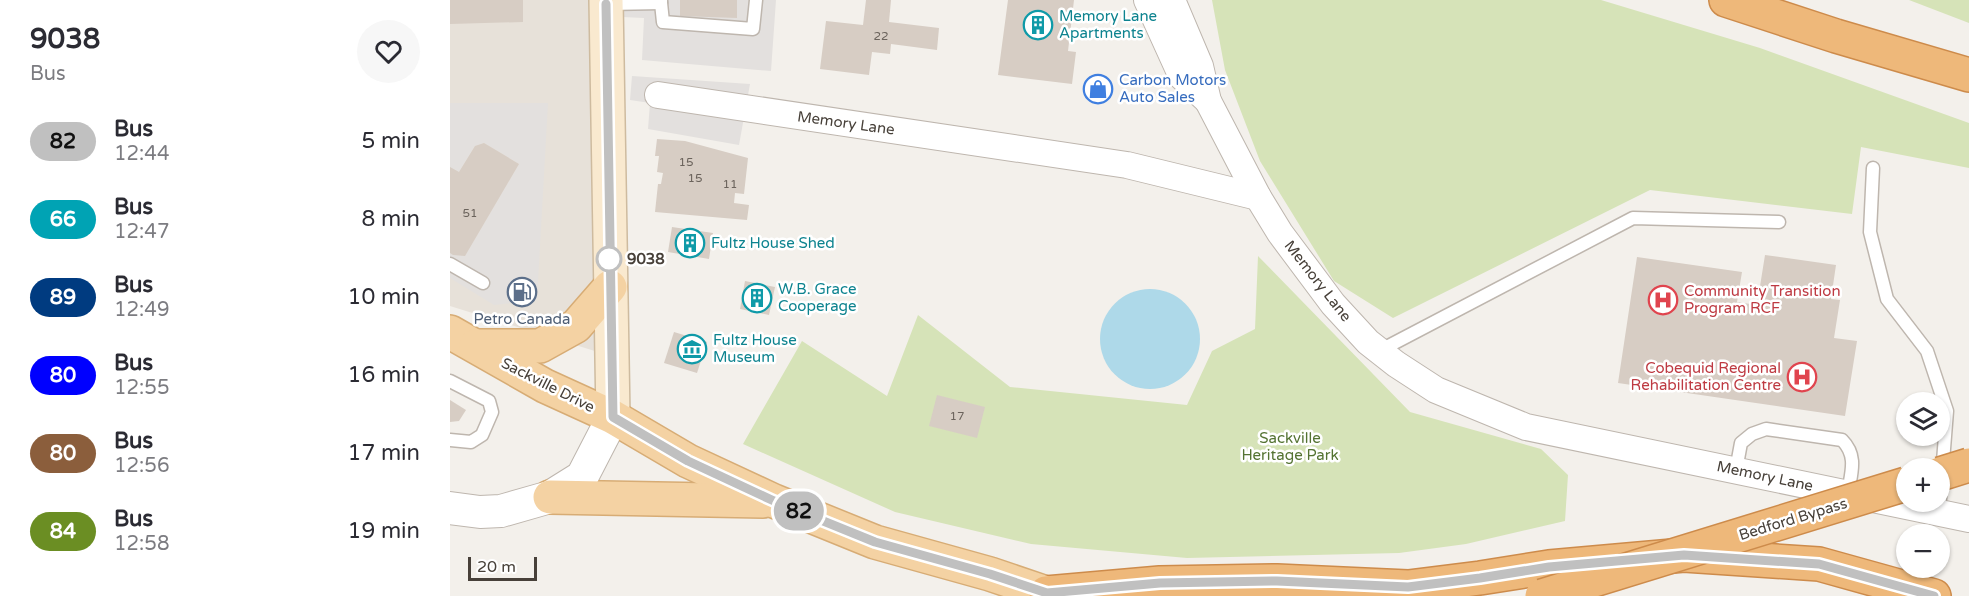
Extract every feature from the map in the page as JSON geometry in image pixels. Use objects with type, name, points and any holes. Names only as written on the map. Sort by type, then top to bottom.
[{"type":"highway","points":[[1726,0],[1836,36],[1969,75]]},
{"type":"highway","points":[[1950,471],[1969,465]]},
{"type":"highway","name":"Bedford Bypass","points":[[1542,596],[1896,487]]},
{"type":"highway","points":[[1058,594],[1160,583],[1266,581],[1408,587],[1549,567],[1684,555],[1819,564],[1934,596]]},
{"type":"main road","points":[[606,2],[613,417]]},
{"type":"main road","points":[[462,339],[540,346],[576,326],[610,287]]},
{"type":"main road","name":"Sackville Drive","points":[[462,339],[545,386],[613,417],[688,461],[774,501],[875,542],[1058,594]]},
{"type":"main road","points":[[550,497],[774,501]]},
{"type":"street","points":[[1147,0],[1182,77],[1208,101]]},
{"type":"street","points":[[1172,0],[1200,66],[1208,101],[1258,197]]},
{"type":"street","name":"Memory Lane","points":[[658,95],[1127,165],[1258,197],[1280,233],[1333,304],[1368,342],[1436,390],[1526,427],[1848,493],[1896,499]]},
{"type":"street","points":[[450,508],[480,512],[501,511],[550,497],[582,477],[613,417]]},
{"type":"street","name":"Memory Lane","points":[[1950,510],[1969,519]]},
{"type":"lane","points":[[606,2],[661,2],[663,22],[753,29],[756,0]]},
{"type":"lane","points":[[1873,168],[1870,232],[1887,299],[1927,351],[1947,411],[1943,458]]},
{"type":"lane","points":[[1379,351],[1634,218],[1779,222]]},
{"type":"lane","points":[[450,264],[483,284]]},
{"type":"lane","points":[[450,381],[489,401],[492,412],[482,435],[471,442],[450,440]]},
{"type":"lane","points":[[1736,470],[1741,443],[1752,434],[1766,429],[1842,440],[1850,448],[1852,461],[1848,493]]},
{"type":"shaded area","points":[[450,0],[606,0],[614,357],[450,306]]},
{"type":"shaded area","points":[[622,0],[776,0],[771,71],[642,60],[644,18],[622,17]]},
{"type":"shaded area","points":[[632,76],[750,84],[739,145],[648,129],[650,103],[630,100]]},
{"type":"shaded area","points":[[450,103],[548,103],[537,300],[494,305],[450,278],[450,253],[465,256],[519,164],[484,143],[475,146],[459,172],[450,167]]},
{"type":"green space","points":[[1212,0],[1601,0],[1760,48],[1969,123],[1969,168],[1861,147],[1852,214],[1650,190],[1393,318],[1334,281],[1260,161],[1225,70]]},
{"type":"green space","points":[[1909,0],[1969,0],[1969,23]]},
{"type":"green space","name":"Sackville Heritage Park","points":[[1258,256],[1410,412],[1541,449],[1568,475],[1565,521],[1466,544],[1399,553],[1187,558],[1031,544],[895,512],[743,444],[802,341],[887,396],[918,315],[1010,387],[1187,405],[1212,351],[1255,329]]},
{"type":"water","points":[[1150,289],[1169,293],[1185,304],[1196,320],[1200,339],[1196,358],[1185,374],[1169,385],[1150,389],[1131,385],[1115,374],[1104,358],[1100,339],[1104,320],[1115,304],[1131,293]]},
{"type":"building","points":[[450,0],[523,0],[523,22],[450,24]]},
{"type":"building","points":[[680,0],[737,0],[737,18],[680,16]]},
{"type":"building","points":[[866,0],[891,0],[889,22],[939,28],[937,50],[891,44],[890,54],[872,52],[869,75],[820,69],[826,21],[863,25]]},
{"type":"building","name":"Memory Lane Apartments","points":[[1008,0],[1074,0],[1068,51],[1076,52],[1072,84],[998,75]]},
{"type":"building","points":[[657,139],[685,141],[748,158],[744,194],[735,193],[734,203],[749,205],[747,220],[655,212],[658,184],[661,184],[663,173],[657,172],[659,156],[655,156]]},
{"type":"building","points":[[484,143],[519,164],[465,256],[453,255],[450,253],[450,167],[459,172],[475,146]]},
{"type":"building","name":"Fultz House Shed","points":[[672,227],[713,233],[709,259],[668,252]]},
{"type":"building","points":[[1765,255],[1836,265],[1831,299],[1840,300],[1834,338],[1857,341],[1845,416],[1618,383],[1637,257],[1742,272],[1737,302],[1757,305]]},
{"type":"building","name":"W.B. Grace Cooperage","points":[[745,281],[775,287],[769,315],[740,309]]},
{"type":"building","points":[[674,332],[707,342],[697,373],[664,363]]},
{"type":"building","points":[[937,395],[985,407],[977,438],[929,426]]},
{"type":"building","points":[[450,400],[466,410],[459,421],[450,422]]},
{"type":"bus line","name":"82","points":[[606,4],[613,417],[688,461],[774,501],[875,542],[990,574],[1047,593],[1160,583],[1277,581],[1408,587],[1549,567],[1684,555],[1819,564],[1934,596]]},
{"type":"place","name":"Memory Lane Apartments","points":[[1038,25]]},
{"type":"place","name":"Carbon Motors Auto Sales","points":[[1098,89]]},
{"type":"place","name":"Fultz House Shed","points":[[690,243]]},
{"type":"place","name":"9038","points":[[609,259]]},
{"type":"place","name":"Petro Canada","points":[[522,292]]},
{"type":"place","name":"W.B. Grace Cooperage","points":[[757,298]]},
{"type":"place","name":"Community Transition Program RCF","points":[[1663,300]]},
{"type":"place","name":"Fultz House Museum","points":[[692,349]]},
{"type":"place","name":"Cobequid Regional Rehabilitation Centre","points":[[1802,377]]}]
